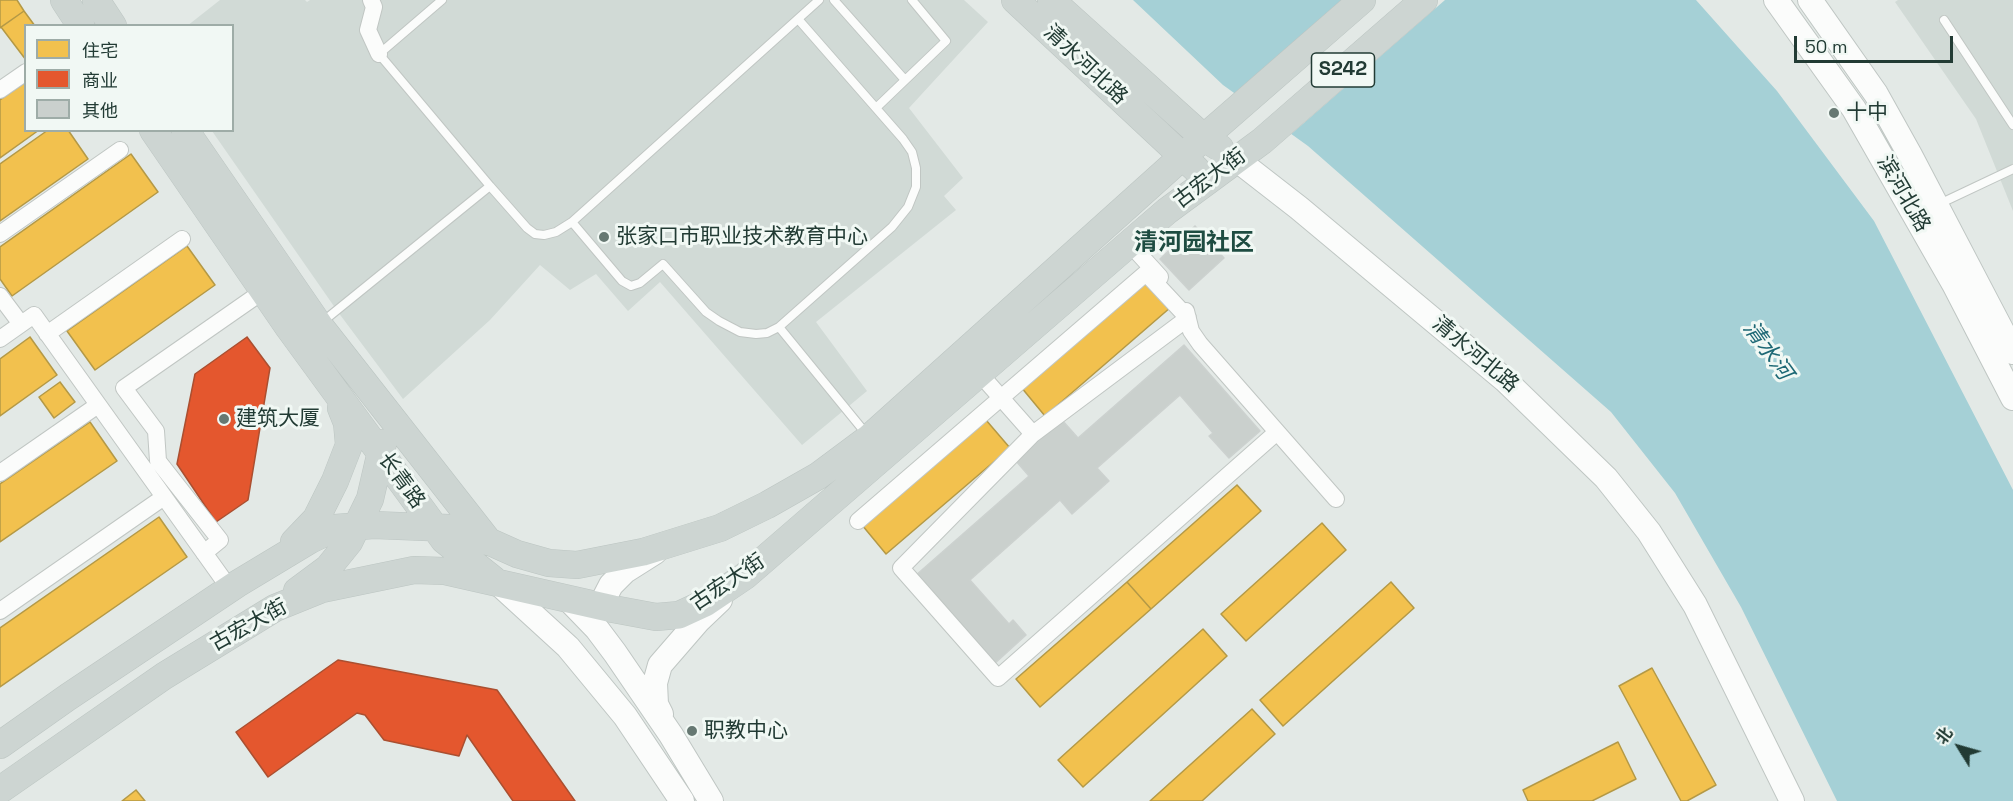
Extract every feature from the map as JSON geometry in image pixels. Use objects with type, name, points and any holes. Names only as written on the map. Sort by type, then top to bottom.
[{"type":"main road","points":[[64,0],[80,24]]},
{"type":"main road","points":[[96,0],[112,24]]},
{"type":"main road","name":"清水河北路","points":[[1015,0],[1208,180]]},
{"type":"main road","name":"清水河北路","points":[[1051,0],[1204,138],[1236,159],[1299,208],[1505,380],[1606,478],[1649,532],[1695,605],[1792,801]]},
{"type":"main road","name":"古宏大街","points":[[0,745],[230,589],[310,540],[335,528],[357,526],[449,528],[517,554],[549,563],[577,565],[643,552],[670,544],[720,528],[767,505],[818,476],[869,438],[1183,156],[1362,0]]},
{"type":"main road","name":"古宏大街","points":[[0,790],[164,676],[275,608],[322,590],[414,570],[445,572],[568,599],[596,615],[656,617],[680,615],[705,603],[745,576],[1130,244],[1208,180],[1262,141],[1424,0]]},
{"type":"main road","name":"滨河北路","points":[[1776,0],[1926,211],[2013,352]]},
{"type":"main road","name":"滨河北路","points":[[1810,0],[1876,94],[1926,211],[1954,284],[2013,398]]},
{"type":"main road","name":"长青路","points":[[155,132],[274,283],[319,325],[488,541],[508,558],[568,599]]},
{"type":"main road","name":"长青路","points":[[186,132],[334,390],[434,527],[444,540],[568,646],[624,716],[682,801]]},
{"type":"main road","points":[[275,608],[328,568],[349,542],[370,499],[385,438],[380,414],[368,388]]},
{"type":"main road","points":[[277,560],[316,519],[335,481],[349,445],[347,423],[334,390]]},
{"type":"main road","points":[[586,669],[583,651],[585,637],[611,585],[642,559],[670,544]]},
{"type":"main road","points":[[671,735],[657,704],[655,683],[660,665],[699,620],[745,576]]},
{"type":"main road","points":[[596,615],[615,653],[671,735],[711,801]]},
{"type":"street","points":[[371,0],[374,7],[368,30],[379,54]]},
{"type":"street","points":[[0,90],[24,73]]},
{"type":"street","points":[[0,234],[120,150]]},
{"type":"street","points":[[47,334],[182,239]]},
{"type":"street","points":[[1130,244],[1181,300],[1191,331],[1200,344],[1336,499]]},
{"type":"street","points":[[858,521],[1146,273],[1188,318]]},
{"type":"street","points":[[204,553],[220,540],[158,461],[156,431],[124,388],[274,283]]},
{"type":"street","points":[[0,296],[21,324]]},
{"type":"street","points":[[0,339],[34,315],[230,589]]},
{"type":"street","points":[[1188,318],[1033,435],[902,568],[998,678],[1277,432]]},
{"type":"street","points":[[980,374],[1033,435]]},
{"type":"street","points":[[0,473],[98,405]]},
{"type":"street","points":[[0,611],[164,497]]},
{"type":"lane","points":[[442,0],[379,54],[527,228],[535,234],[544,235],[556,232],[572,222],[819,0]]},
{"type":"lane","points":[[834,0],[905,80]]},
{"type":"lane","points":[[876,108],[946,41],[912,0]]},
{"type":"lane","points":[[572,222],[622,281],[631,286],[640,284],[663,264],[706,312],[740,332],[756,334],[767,333],[779,327],[892,227],[908,207],[916,188],[916,168],[912,152],[798,19]]},
{"type":"lane","points":[[1944,20],[2013,125]]},
{"type":"lane","points":[[1926,211],[2013,169]]},
{"type":"lane","points":[[319,325],[490,186]]},
{"type":"lane","points":[[779,327],[869,438]]},
{"type":"shaded area","name":"张家口市职业技术教育中心","points":[[220,0],[305,0],[307,2],[310,0],[964,0],[988,22],[909,108],[963,178],[944,196],[956,210],[816,322],[867,391],[802,445],[660,282],[628,311],[596,274],[570,290],[540,265],[490,320],[403,399],[338,312],[213,132],[234,132],[234,24],[190,24]]},
{"type":"shaded area","points":[[1898,0],[2013,0],[2013,211],[1976,119],[1895,2]]},
{"type":"water","name":"清水河","points":[[1133,0],[1696,0],[1777,91],[1874,221],[2013,490],[2013,801],[1837,801],[1741,607],[1675,493],[1611,412],[1308,146],[1223,85]]},
{"type":"pier","points":[[1348,0],[1445,0],[1289,136],[1236,98]]},
{"type":"building: 住宅","points":[[0,0],[17,0],[24,11],[0,28]]},
{"type":"building: 住宅","points":[[24,11],[34,24],[24,24],[24,57],[1,27]]},
{"type":"building: 住宅","points":[[24,83],[24,132],[36,132],[0,158],[0,100]]},
{"type":"building: 住宅","points":[[45,132],[69,132],[88,159],[0,221],[0,164]]},
{"type":"building: 住宅","points":[[131,154],[158,192],[12,296],[0,279],[0,247]]},
{"type":"building: 住宅","points":[[187,246],[215,285],[95,370],[67,331]]},
{"type":"building: 住宅","points":[[1147,279],[1171,307],[1045,416],[1021,387]]},
{"type":"building: 住宅","points":[[30,337],[57,375],[0,416],[0,359]]},
{"type":"building: 住宅","points":[[60,382],[75,402],[54,418],[39,397]]},
{"type":"building: 住宅","points":[[986,420],[1010,448],[886,554],[862,525]]},
{"type":"building: 住宅","points":[[90,422],[117,461],[0,542],[0,484]]},
{"type":"building: 住宅","points":[[1237,485],[1261,511],[1151,609],[1127,582]]},
{"type":"building: 住宅","points":[[159,517],[187,557],[0,687],[0,628]]},
{"type":"building: 住宅","points":[[1322,523],[1346,550],[1246,641],[1221,614]]},
{"type":"building: 住宅","points":[[1127,582],[1151,609],[1040,707],[1016,679]]},
{"type":"building: 住宅","points":[[1391,582],[1414,608],[1283,726],[1260,700]]},
{"type":"building: 住宅","points":[[1203,629],[1227,656],[1083,787],[1058,760]]},
{"type":"building: 住宅","points":[[1652,668],[1716,785],[1687,801],[1681,801],[1619,686]]},
{"type":"building: 住宅","points":[[1252,709],[1275,734],[1202,801],[1150,801]]},
{"type":"building: 住宅","points":[[1618,742],[1636,779],[1592,801],[1528,801],[1523,790]]},
{"type":"building: 住宅","points":[[136,790],[145,801],[122,801]]},
{"type":"building: 商业","name":"建筑大厦","points":[[247,337],[270,368],[248,500],[216,522],[177,464],[195,374]]},
{"type":"building: 商业","points":[[338,660],[497,690],[575,801],[513,801],[467,735],[459,756],[384,740],[365,715],[357,713],[268,777],[236,732]]},
{"type":"building: 其他","points":[[1195,226],[1224,258],[1189,290],[1160,259]]},
{"type":"building: 其他","points":[[1184,345],[1260,431],[1229,458],[1209,436],[1213,433],[1180,395],[1097,468],[1109,481],[1072,514],[1060,500],[970,580],[1009,624],[1013,620],[1026,635],[993,665],[915,576],[1029,476],[1016,461],[1062,420],[1078,438]]},
{"type":"place","name":"十中","points":[[1834,113]]},
{"type":"place","name":"张家口市职业技术教育中心","points":[[604,237]]},
{"type":"place","name":"建筑大厦","points":[[224,419]]},
{"type":"place","name":"职教中心","points":[[692,731]]},
{"type":"district","name":"清河园社区","points":[[1194,243]]}]
